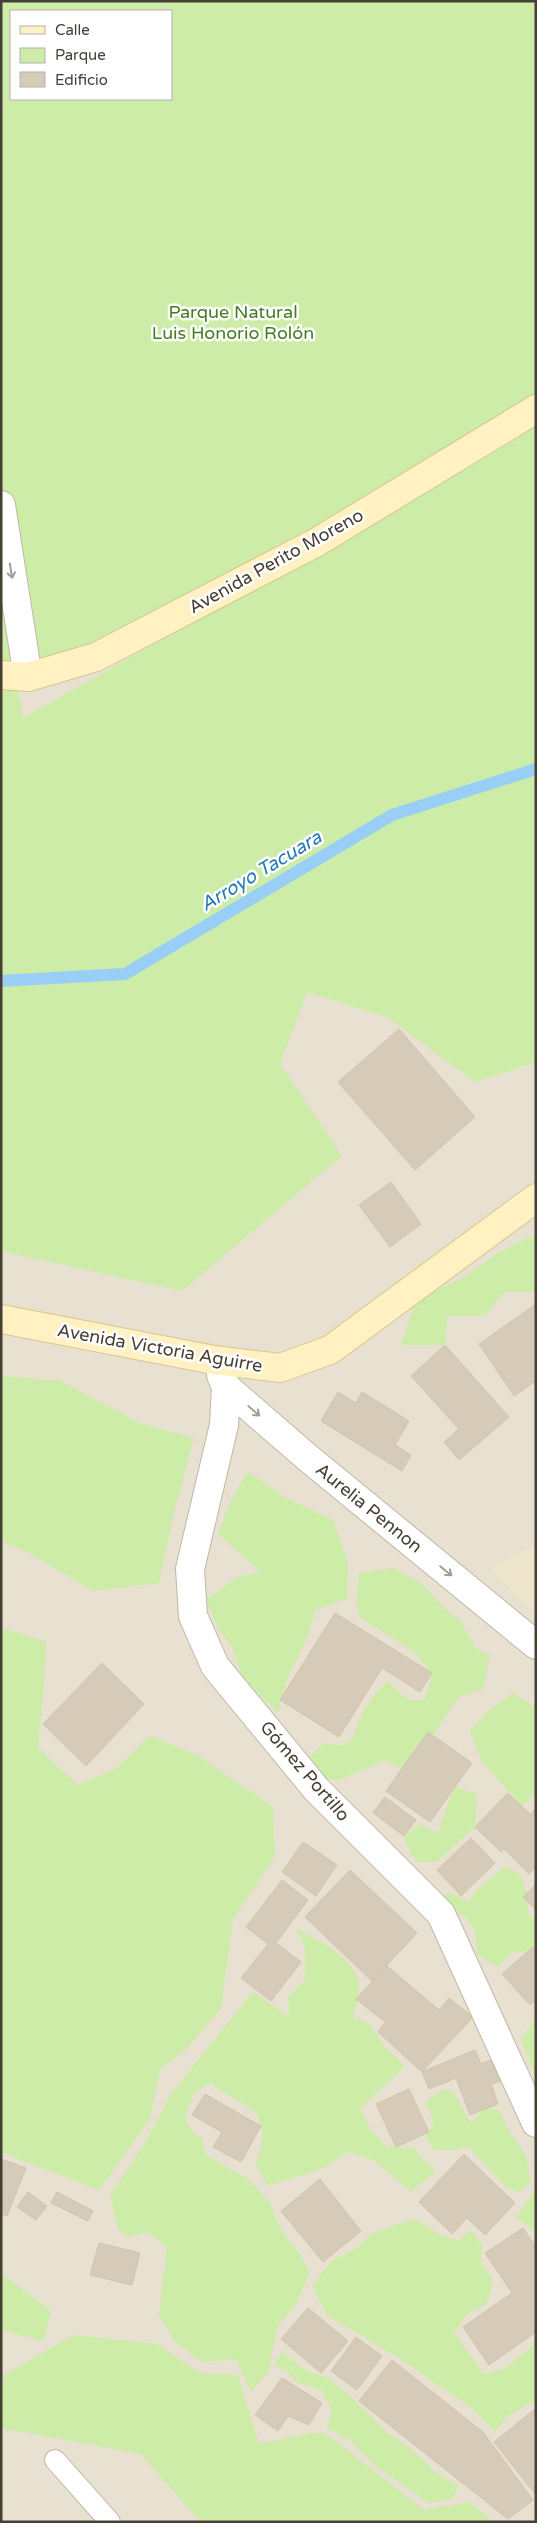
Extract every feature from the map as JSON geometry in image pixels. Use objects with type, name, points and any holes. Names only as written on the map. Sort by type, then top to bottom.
[{"type":"main road","name":"Avenida Perito Moreno","points":[[1,675],[28,677],[96,657],[317,542],[536,409]]},
{"type":"main road","name":"Avenida Victoria Aguirre","points":[[1,1319],[214,1360],[280,1368],[330,1350],[536,1198]]},
{"type":"street","points":[[1,505],[28,677]]},
{"type":"street","name":"Aurelia Pennon","points":[[214,1360],[226,1387],[308,1458],[536,1644]]},
{"type":"street","name":"Gómez Portillo","points":[[226,1387],[224,1425],[190,1569],[192,1616],[215,1666],[317,1790],[441,1914],[536,2123]]},
{"type":"lane","points":[[55,2460],[110,2522]]},
{"type":"shaded area","points":[[1,1],[536,1],[536,2522],[1,2522]]},
{"type":"shaded area","points":[[536,1545],[536,1613],[491,1569]]},
{"type":"green space","name":"Parque Natural Luis Honorio Rolón","points":[[1,1],[536,1],[536,409],[317,542],[28,677],[1,505]]},
{"type":"green space","points":[[536,419],[536,1062],[475,1082],[387,1017],[307,992],[280,1064],[342,1156],[182,1291],[1,1251],[1,596],[23,718],[379,517]]},
{"type":"green space","points":[[536,1234],[536,1292],[503,1293],[485,1315],[447,1317],[445,1345],[401,1345],[416,1300],[466,1276],[499,1252]]},
{"type":"green space","points":[[1,1376],[61,1381],[139,1423],[194,1438],[175,1508],[159,1583],[93,1591],[29,1553],[1,1541]]},
{"type":"green space","points":[[248,1472],[286,1498],[333,1520],[348,1563],[347,1599],[315,1610],[308,1636],[288,1676],[278,1713],[242,1677],[233,1648],[219,1630],[206,1600],[238,1577],[261,1572],[218,1534],[230,1502]]},
{"type":"green space","points":[[393,1568],[422,1584],[447,1611],[461,1621],[476,1649],[490,1655],[483,1689],[459,1697],[433,1735],[425,1769],[402,1768],[384,1761],[339,1780],[320,1778],[309,1759],[323,1743],[341,1745],[352,1740],[366,1707],[375,1694],[388,1681],[407,1699],[425,1700],[432,1673],[412,1650],[360,1618],[356,1601],[359,1574]]},
{"type":"green space","points":[[1,1628],[46,1641],[44,1688],[38,1748],[78,1785],[114,1770],[150,1736],[197,1755],[273,1807],[275,1856],[233,1919],[221,2008],[186,2049],[160,2069],[150,2119],[99,2190],[1,2152]]},
{"type":"green space","points":[[513,1693],[536,1708],[536,1793],[522,1806],[482,1762],[470,1731],[488,1711]]},
{"type":"green space","points":[[454,1787],[477,1794],[475,1827],[436,1862],[417,1862],[410,1852],[404,1836],[421,1825],[438,1833]]},
{"type":"green space","points":[[504,1867],[519,1873],[527,1893],[528,1913],[536,1921],[536,1953],[512,1952],[498,1967],[477,1955],[475,1930],[465,1916],[447,1909],[437,1897],[451,1893],[469,1902],[475,1892]]},
{"type":"green space","points":[[296,1929],[334,1950],[350,1966],[359,1984],[359,1996],[353,2018],[369,2023],[384,2046],[405,2066],[360,2109],[371,2130],[387,2147],[413,2148],[436,2172],[410,2191],[374,2160],[347,2152],[324,2168],[268,2186],[256,2166],[263,2137],[257,2113],[210,2083],[194,2093],[185,2119],[193,2133],[202,2138],[206,2155],[248,2179],[269,2202],[281,2230],[299,2254],[310,2273],[295,2306],[278,2325],[268,2372],[251,2392],[236,2359],[203,2362],[176,2343],[159,2315],[167,2247],[147,2232],[130,2237],[119,2232],[110,2196],[145,2143],[171,2094],[253,1992],[289,2017],[288,1997],[305,1979],[305,1946]]},
{"type":"green space","points":[[536,2018],[536,2077],[521,2039]]},
{"type":"green space","points":[[443,2089],[453,2092],[471,2123],[484,2109],[498,2109],[512,2136],[525,2154],[531,2182],[520,2192],[507,2188],[468,2146],[455,2150],[436,2150],[425,2138],[434,2124],[426,2102]]},
{"type":"green space","points":[[536,2189],[536,2235],[530,2227],[516,2217]]},
{"type":"green space","points":[[417,2220],[442,2236],[459,2241],[470,2230],[482,2245],[481,2264],[493,2280],[487,2304],[468,2313],[454,2333],[484,2374],[504,2369],[536,2343],[536,2400],[505,2418],[495,2432],[470,2407],[402,2360],[327,2315],[312,2286],[332,2261],[354,2250],[371,2235],[394,2225]]},
{"type":"green space","points":[[1,2273],[51,2311],[44,2341],[1,2330]]},
{"type":"green space","points":[[74,2335],[157,2344],[200,2373],[238,2375],[259,2444],[311,2433],[325,2433],[424,2510],[469,2502],[494,2522],[201,2522],[141,2454],[1,2428],[1,2377]]},
{"type":"green space","points":[[282,2352],[306,2371],[328,2378],[350,2396],[389,2434],[406,2445],[435,2472],[458,2486],[452,2499],[429,2503],[377,2467],[350,2440],[327,2428],[332,2410],[322,2391],[296,2382],[287,2371],[274,2365]]},
{"type":"building","points":[[399,1029],[475,1117],[415,1170],[338,1082]]},
{"type":"building","points":[[391,1182],[421,1224],[390,1247],[359,1205]]},
{"type":"building","points":[[536,1304],[536,1381],[514,1396],[479,1344]]},
{"type":"building","points":[[445,1345],[509,1417],[459,1460],[444,1442],[459,1429],[411,1376]]},
{"type":"building","points":[[338,1392],[356,1403],[362,1392],[409,1421],[395,1445],[411,1455],[402,1471],[321,1421]]},
{"type":"building","points":[[335,1613],[432,1673],[420,1692],[382,1668],[339,1737],[280,1700]]},
{"type":"building","points":[[102,1663],[144,1704],[86,1766],[43,1724]]},
{"type":"building","points":[[428,1732],[472,1763],[430,1822],[386,1791]]},
{"type":"building","points":[[508,1793],[530,1814],[536,1808],[536,1867],[529,1874],[504,1849],[501,1852],[475,1827]]},
{"type":"building","points":[[385,1797],[416,1820],[404,1836],[373,1813]]},
{"type":"building","points":[[471,1838],[495,1863],[461,1896],[437,1870]]},
{"type":"building","points":[[303,1842],[337,1865],[316,1896],[282,1872]]},
{"type":"building","points":[[350,1870],[417,1933],[372,1981],[305,1917]]},
{"type":"building","points":[[282,1880],[308,1900],[276,1943],[301,1962],[271,2001],[241,1978],[268,1944],[246,1927]]},
{"type":"building","points":[[536,1884],[536,1910],[523,1897]]},
{"type":"building","points":[[533,1947],[536,1950],[536,2000],[530,2005],[502,1974]]},
{"type":"building","points":[[387,1966],[439,2010],[449,1998],[473,2017],[422,2072],[378,2032],[385,2022],[356,1999]]},
{"type":"building","points":[[475,2050],[481,2064],[495,2058],[503,2080],[491,2084],[498,2104],[470,2115],[456,2078],[429,2089],[422,2072]]},
{"type":"building","points":[[409,2089],[429,2132],[396,2147],[376,2104]]},
{"type":"building","points":[[205,2094],[261,2126],[241,2162],[213,2147],[222,2132],[192,2115]]},
{"type":"building","points":[[464,2154],[515,2203],[485,2235],[467,2218],[452,2234],[419,2202]]},
{"type":"building","points":[[1,2159],[26,2168],[7,2216],[1,2214]]},
{"type":"building","points":[[320,2179],[361,2231],[323,2262],[281,2211]]},
{"type":"building","points":[[28,2192],[47,2206],[36,2220],[17,2207]]},
{"type":"building","points":[[57,2192],[93,2211],[88,2221],[51,2203]]},
{"type":"building","points":[[523,2228],[536,2247],[536,2332],[489,2365],[463,2327],[512,2293],[485,2253]]},
{"type":"building","points":[[99,2243],[140,2253],[132,2285],[90,2275]]},
{"type":"building","points":[[308,2308],[348,2341],[321,2373],[281,2339]]},
{"type":"building","points":[[356,2337],[382,2356],[357,2390],[331,2371]]},
{"type":"building","points":[[392,2360],[483,2432],[533,2500],[508,2519],[359,2401]]},
{"type":"building","points":[[282,2378],[322,2403],[309,2425],[288,2416],[278,2431],[255,2415]]},
{"type":"building","points":[[536,2408],[536,2495],[494,2442]]},
{"type":"waterway","name":"Arroyo Tacuara","points":[[1,981],[125,974],[392,815],[536,769]]}]
